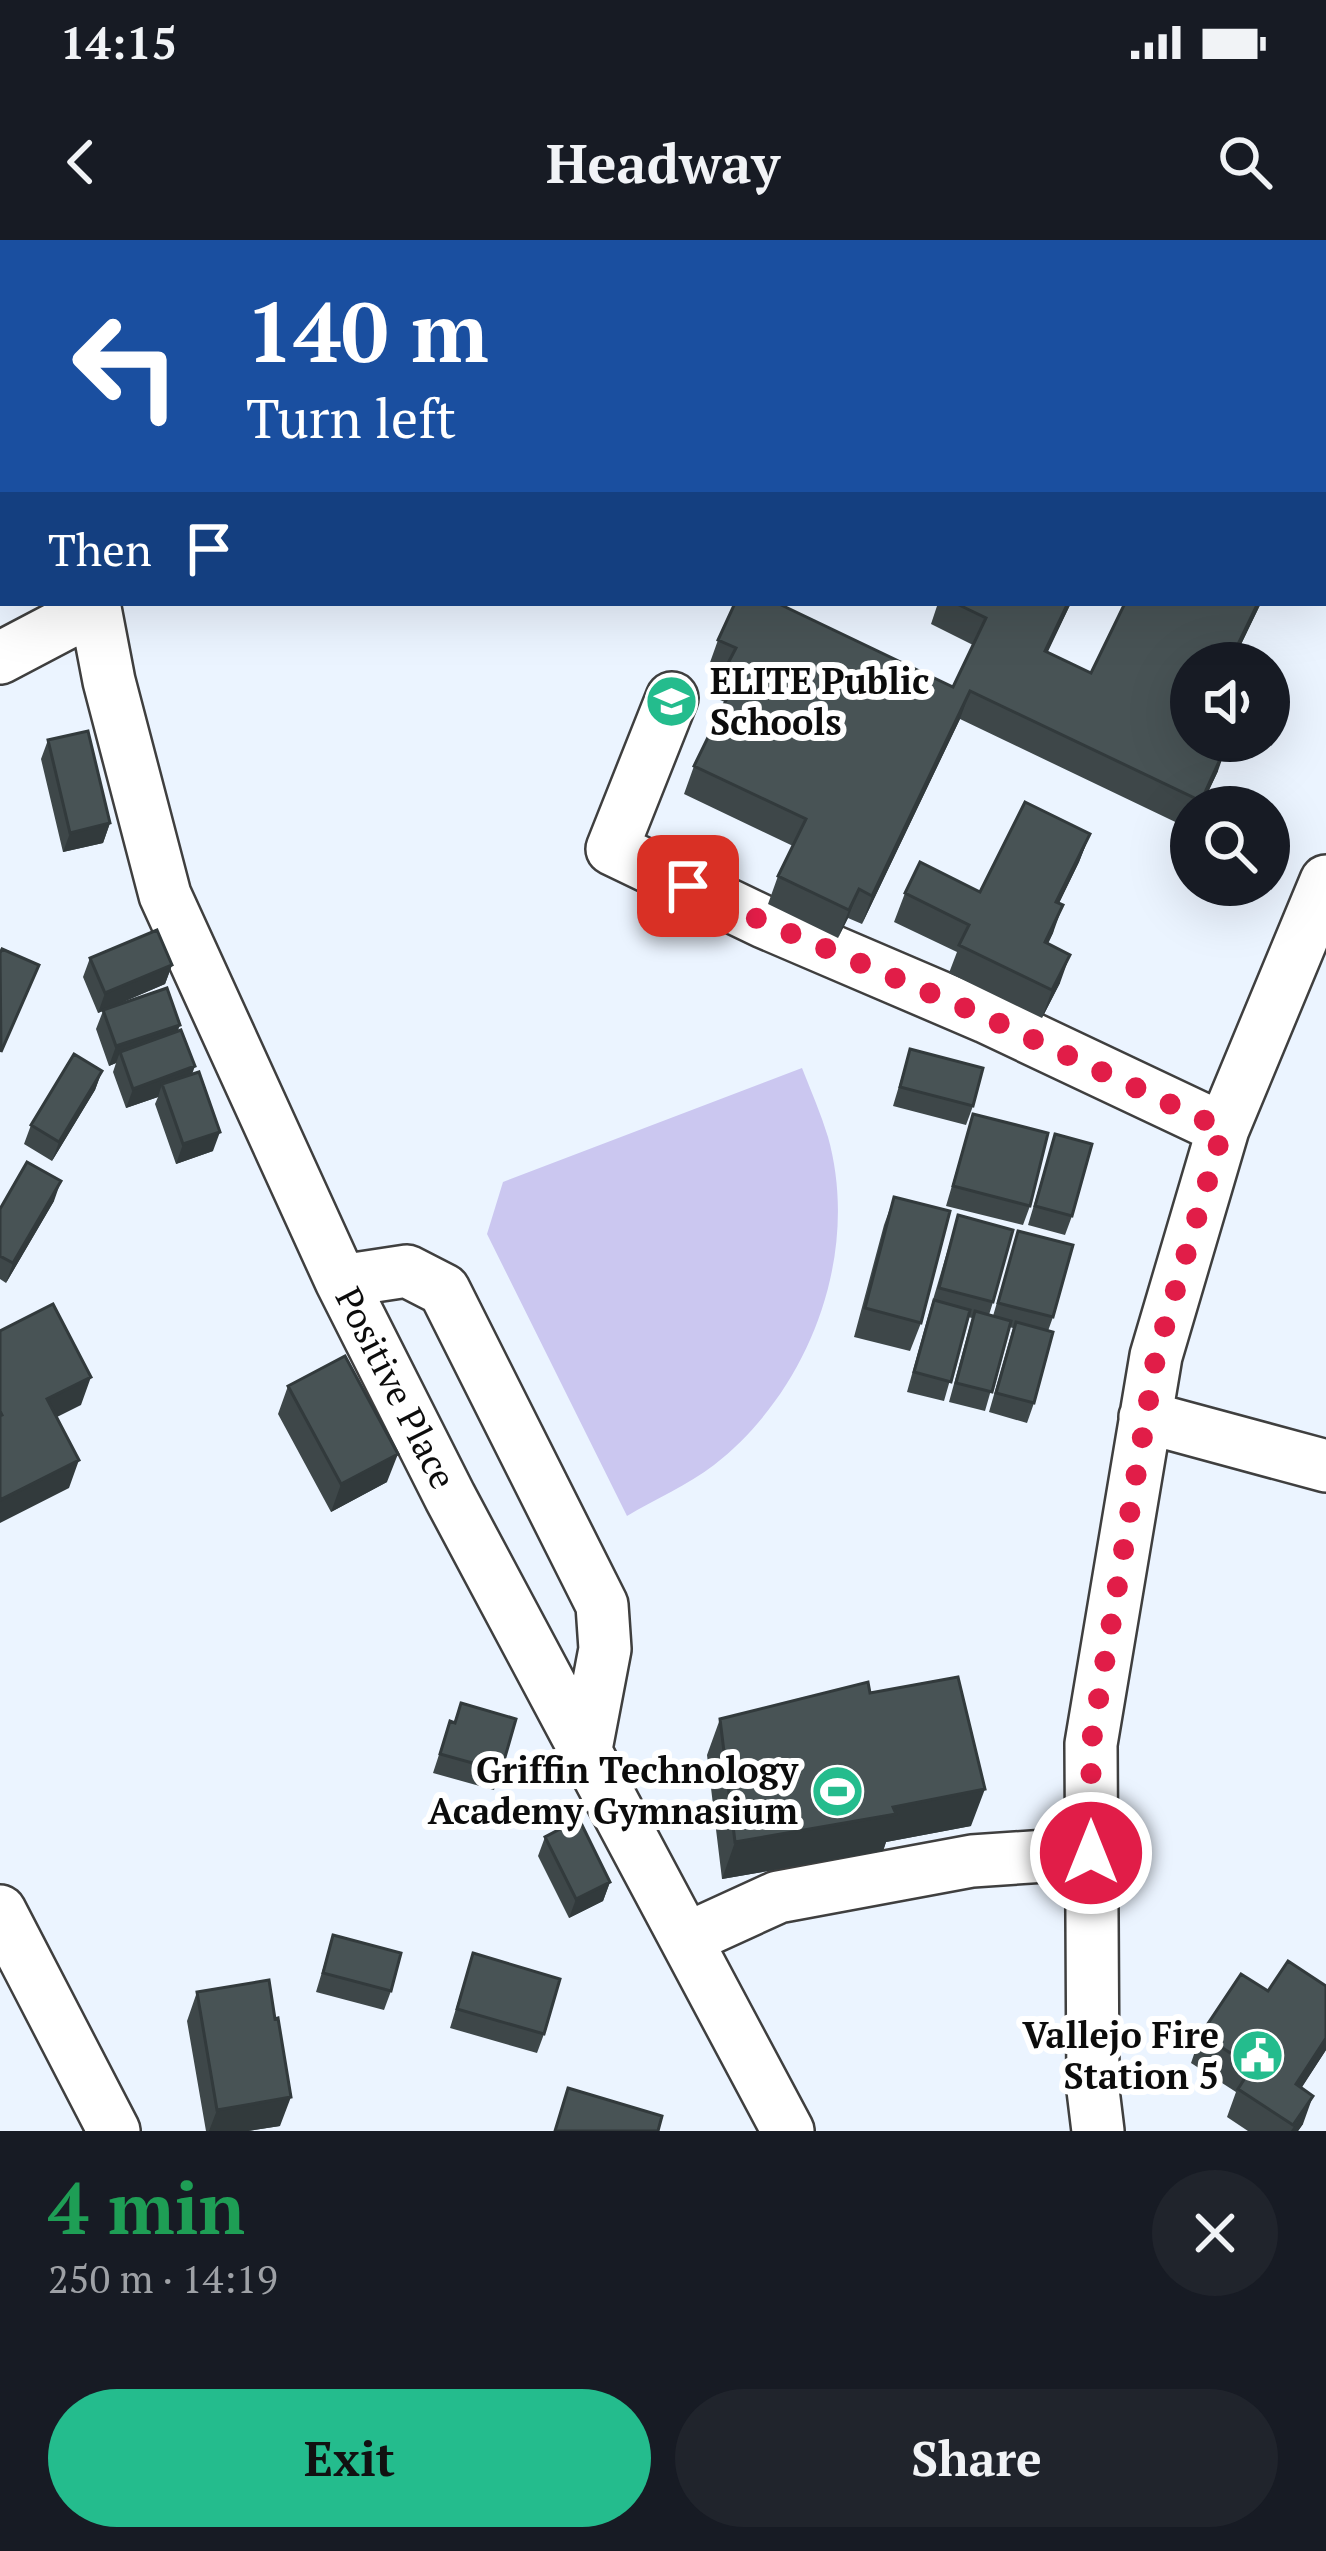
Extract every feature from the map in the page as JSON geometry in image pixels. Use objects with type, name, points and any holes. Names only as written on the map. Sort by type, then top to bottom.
[{"type":"street","name":"Positive Place","points":[[0,658],[94,608],[165,895],[341,1281],[788,2131]]},
{"type":"street","points":[[672,698],[612,849],[1223,1129]]},
{"type":"street","points":[[1098,2131],[1093,2090],[1091,1744],[1156,1356],[1223,1129],[1326,881]]},
{"type":"street","points":[[341,1281],[407,1271],[444,1290],[602,1605],[605,1649],[586,1749]]},
{"type":"street","points":[[1145,1417],[1326,1466]]},
{"type":"street","points":[[686,1939],[778,1897],[972,1861],[1091,1853]]},
{"type":"street","points":[[0,1911],[115,2131]]},
{"type":"shaded area","points":[[802,1068],[828,1137],[836,1182],[837,1228],[819,1318],[801,1360],[748,1434],[704,1472],[627,1516],[487,1234],[503,1182]]},
{"type":"building","points":[[734,606],[783,606],[953,687],[986,618],[961,606],[1067,606],[1045,651],[1091,673],[1124,606],[1257,606],[1239,642],[1170,642],[1170,762],[1219,762],[1208,786],[1170,786],[970,691],[872,896],[859,889],[849,910],[778,876],[806,819],[694,766],[738,676],[725,669],[736,648],[718,640]]},
{"type":"building","points":[[88,731],[110,823],[70,833],[48,740]]},
{"type":"building","points":[[1025,802],[1090,834],[1056,902],[1063,905],[1045,942],[1070,955],[1052,990],[959,945],[969,925],[905,893],[920,862],[980,892]]},
{"type":"building","points":[[157,930],[172,965],[105,993],[90,958]]},
{"type":"building","points":[[2,949],[39,965],[1,1052],[0,953]]},
{"type":"building","points":[[167,988],[180,1025],[116,1046],[103,1010]]},
{"type":"building","points":[[181,1030],[195,1066],[133,1089],[120,1052]]},
{"type":"building","points":[[910,1049],[983,1068],[973,1106],[900,1087]]},
{"type":"building","points":[[74,1054],[102,1071],[59,1142],[31,1125]]},
{"type":"building","points":[[199,1072],[220,1132],[183,1144],[162,1084]]},
{"type":"building","points":[[973,1114],[1048,1133],[1030,1206],[953,1186]]},
{"type":"building","points":[[1055,1134],[1092,1144],[1072,1216],[1035,1206]]},
{"type":"building","points":[[27,1162],[61,1181],[13,1263],[0,1256],[0,1209]]},
{"type":"building","points":[[894,1197],[950,1211],[921,1323],[865,1308]]},
{"type":"building","points":[[958,1215],[1013,1230],[993,1302],[939,1288]]},
{"type":"building","points":[[1018,1231],[1073,1245],[1053,1317],[998,1303]]},
{"type":"building","points":[[934,1300],[970,1310],[951,1382],[914,1372]]},
{"type":"building","points":[[53,1304],[91,1377],[47,1399],[79,1460],[0,1500],[0,1331]]},
{"type":"building","points":[[975,1311],[1011,1321],[992,1392],[956,1383]]},
{"type":"building","points":[[1016,1322],[1053,1332],[1034,1403],[996,1393]]},
{"type":"building","points":[[345,1356],[398,1454],[341,1484],[288,1386]]},
{"type":"building","name":"Griffin Technology Academy Gymnasium","points":[[958,1677],[985,1789],[893,1807],[896,1814],[735,1842],[720,1719],[868,1682],[870,1693]]},
{"type":"building","points":[[461,1703],[516,1719],[501,1771],[440,1754]]},
{"type":"building","points":[[579,1819],[610,1882],[576,1899],[545,1837]]},
{"type":"building","points":[[333,1935],[401,1953],[391,1991],[323,1973]]},
{"type":"building","points":[[473,1953],[560,1979],[544,2034],[457,2009]]},
{"type":"building","name":"Vallejo Fire Station 5","points":[[1288,1961],[1326,1986],[1326,2038],[1296,2084],[1313,2096],[1293,2125],[1238,2089],[1252,2067],[1201,2034],[1241,1974],[1268,1991]]},
{"type":"building","points":[[269,1980],[291,2097],[217,2110],[197,1992]]},
{"type":"building","points":[[568,2088],[662,2116],[658,2131],[555,2131]]},
{"type":"place","name":"ELITE Public Schools","points":[[671,702]]},
{"type":"place","name":"Griffin Technology Academy Gymnasium","points":[[837,1791]]},
{"type":"place","name":"Vallejo Fire Station 5","points":[[1258,2056]]},
{"type":"route","points":[[688,886],[986,1017],[1223,1129],[1156,1356],[1091,1744],[1091,1853]]}]
